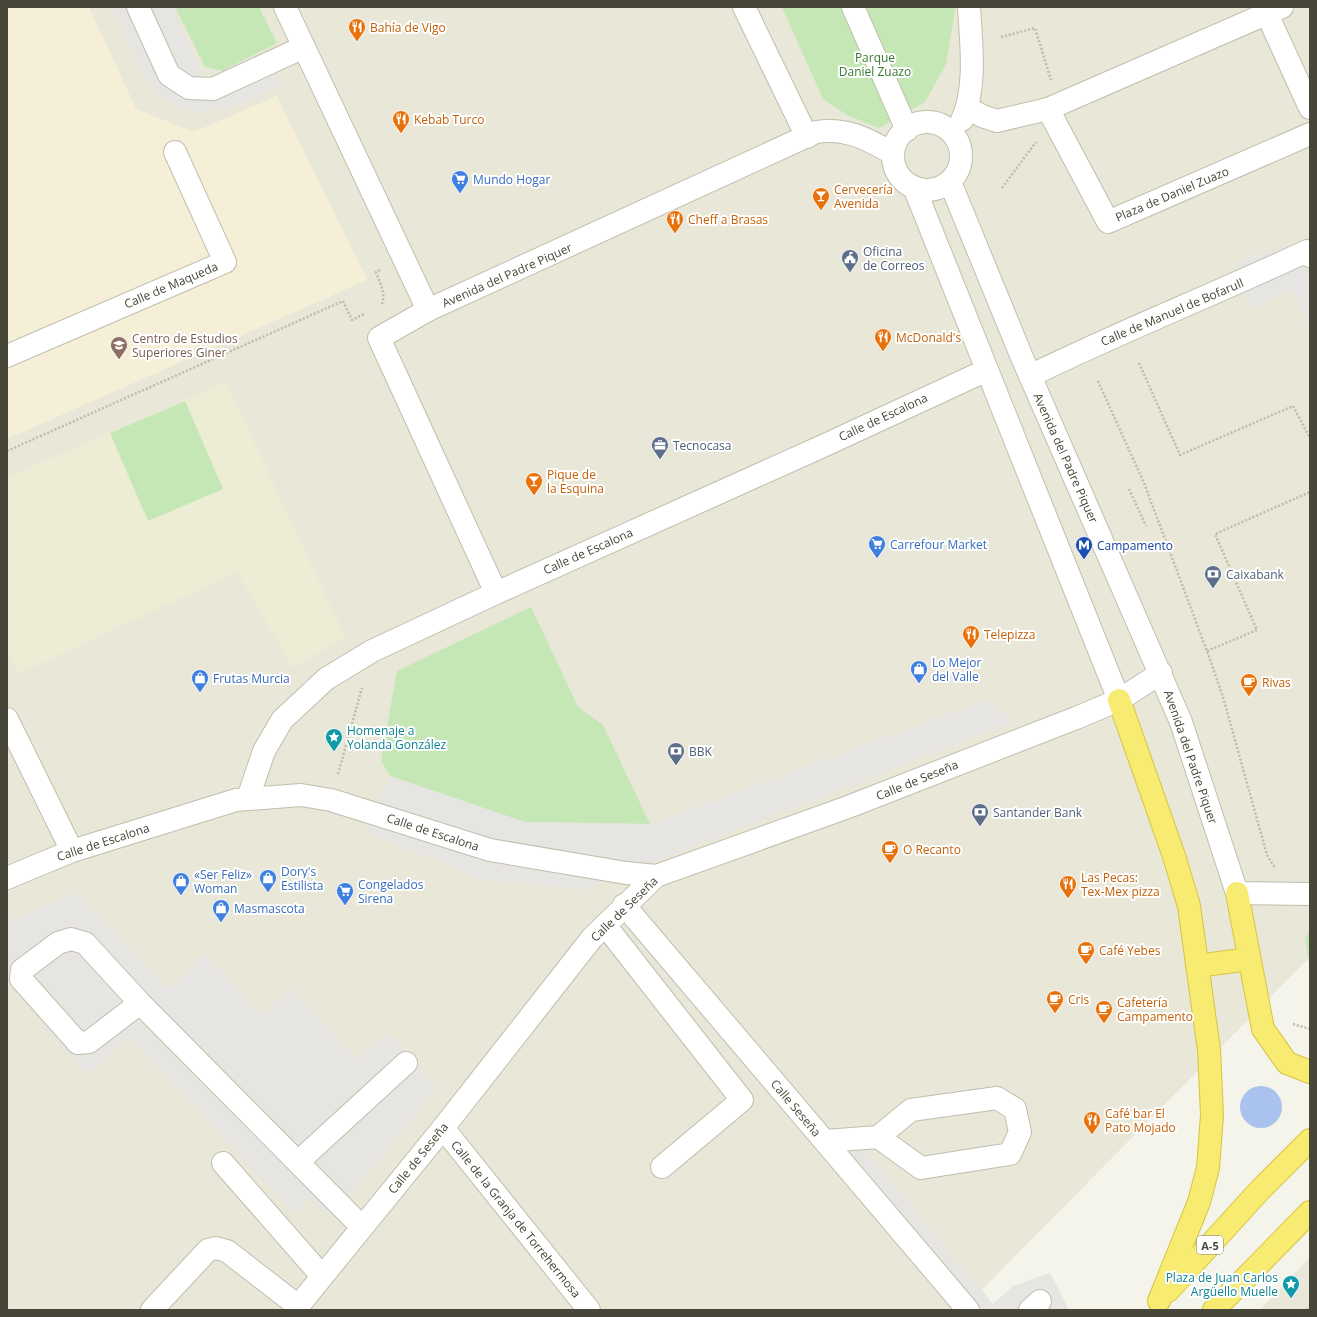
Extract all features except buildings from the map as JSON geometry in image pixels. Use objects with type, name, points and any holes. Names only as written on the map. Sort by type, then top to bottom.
[{"type":"highway","points":[[1119,700],[1174,856],[1189,906],[1209,1050],[1212,1115],[1208,1168],[1199,1202],[1154,1305]]},
{"type":"highway","points":[[1237,893],[1263,1029],[1287,1063],[1310,1072]]},
{"type":"highway","points":[[1198,966],[1249,959]]},
{"type":"highway","name":"A-5","points":[[1154,1305],[1260,1190],[1310,1140]]},
{"type":"highway","points":[[1214,1310],[1310,1212]]},
{"type":"street","points":[[138,7],[169,75],[189,88],[213,89],[304,47]]},
{"type":"street","points":[[285,7],[428,310]]},
{"type":"street","points":[[744,7],[807,137]]},
{"type":"street","points":[[852,7],[907,130]]},
{"type":"street","points":[[955,135],[968,108],[972,60],[969,7]]},
{"type":"street","points":[[968,108],[982,116],[997,121],[1050,114],[1275,10],[1310,108]]},
{"type":"street","name":"Plaza de Daniel Zuazo","points":[[1050,114],[1108,222],[1310,134]]},
{"type":"street","points":[[914,187],[932,190],[950,182],[960,168],[962,151],[955,135],[938,123],[918,122],[900,134],[892,153],[898,174],[914,187],[1119,700]]},
{"type":"street","name":"Avenida del Padre Piquer","points":[[496,593],[380,338],[428,310],[816,132],[833,130],[868,140],[892,153]]},
{"type":"street","name":"Calle de Maqueda","points":[[7,356],[224,262],[175,152]]},
{"type":"street","name":"Avenida del Padre Piquer","points":[[950,182],[1030,376],[1161,673],[1181,722],[1237,893]]},
{"type":"street","name":"Calle de Manuel de Bofarull","points":[[1030,376],[1084,350],[1241,282],[1307,251],[1310,256]]},
{"type":"street","name":"Calle de Escalona","points":[[248,798],[264,751],[282,720],[326,679],[372,651],[496,593],[823,446],[987,370]]},
{"type":"street","name":"Calle de Seseña","points":[[296,1308],[443,1128],[592,938],[624,905],[656,876],[848,807],[1119,700],[1161,673]]},
{"type":"street","points":[[7,719],[72,851]]},
{"type":"street","name":"Calle de Escalona","points":[[7,878],[72,851],[248,798],[301,796],[331,800],[490,850],[618,872],[656,876]]},
{"type":"street","points":[[1237,893],[1310,894]]},
{"type":"street","name":"Calle Seseña","points":[[624,905],[968,1310]]},
{"type":"street","points":[[605,925],[742,1100],[662,1167]]},
{"type":"street","points":[[140,1003],[89,1042],[78,1043],[21,979],[20,975],[22,970],[58,943],[71,939],[85,943],[140,1003],[362,1227]]},
{"type":"street","points":[[298,1162],[406,1063]]},
{"type":"street","points":[[825,1142],[878,1137],[911,1110],[997,1098],[1015,1109],[1020,1132],[1010,1154],[921,1168],[878,1137]]},
{"type":"street","name":"Calle de la Granja de Torrehermosa","points":[[443,1128],[589,1310]]},
{"type":"street","points":[[223,1163],[322,1276]]},
{"type":"street","points":[[152,1310],[208,1250],[216,1248],[227,1251],[296,1308]]},
{"type":"path","points":[[1000,37],[1035,28],[1051,81]]},
{"type":"path","points":[[1002,188],[1050,114]]},
{"type":"path","points":[[7,451],[344,300],[352,320]]},
{"type":"path","points":[[1139,363],[1180,455],[1293,406],[1310,438]]},
{"type":"path","points":[[1098,381],[1144,483],[1207,651],[1223,697],[1267,855],[1278,872]]},
{"type":"path","points":[[1129,489],[1146,526]]},
{"type":"path","points":[[1207,651],[1257,630],[1214,534],[1310,492]]},
{"type":"path","points":[[331,800],[363,684]]},
{"type":"path","points":[[1289,1023],[1310,1029]]},
{"type":"path","points":[[1307,1310],[1310,1306]]},
{"type":"shaded area","points":[[7,7],[1310,7],[1310,957],[962,1310],[7,1310]]},
{"type":"shaded area","points":[[7,7],[89,7],[136,109],[194,132],[277,96],[367,280],[7,439]]},
{"type":"shaded area","points":[[111,7],[173,7],[205,80],[264,51],[282,84],[230,108],[199,113],[180,109],[163,98],[143,75]]},
{"type":"shaded area","points":[[1310,242],[1310,333],[1293,291],[1251,308],[1234,265],[1271,250]]},
{"type":"shaded area","points":[[226,382],[345,637],[293,668],[237,572],[19,674],[7,649],[7,477]]},
{"type":"shaded area","points":[[989,699],[1012,722],[583,890],[480,879],[365,831],[390,776],[525,822],[650,824]]},
{"type":"shaded area","points":[[77,893],[169,989],[205,954],[262,1014],[291,988],[357,1059],[388,1033],[437,1088],[331,1219],[310,1198],[294,1213],[129,1037],[87,1075],[43,1026],[52,1018],[7,966],[7,921]]},
{"type":"shaded area","points":[[853,1135],[993,1304],[1013,1286],[1050,1273],[1069,1310],[954,1310],[824,1158]]},
{"type":"shaded area","points":[[1310,1257],[1310,1310],[1260,1310]]},
{"type":"green space","points":[[175,7],[259,7],[277,43],[222,71],[205,67]]},
{"type":"green space","name":"Parque Daniel Zuazo","points":[[782,7],[954,7],[955,10],[946,64],[925,102],[879,128],[847,115],[823,99]]},
{"type":"green space","points":[[185,401],[223,489],[148,521],[110,433]]},
{"type":"green space","points":[[531,607],[578,707],[603,725],[650,824],[525,822],[390,776],[381,761],[397,671]]},
{"type":"green space","points":[[1310,929],[1310,967],[1305,939]]},
{"type":"water","points":[[1261,1086],[1276,1092],[1282,1107],[1276,1122],[1261,1128],[1246,1122],[1240,1107],[1246,1092]]},
{"type":"place","name":"Bahía de Vigo","points":[[357,42]]},
{"type":"place","name":"Kebab Turco","points":[[401,134]]},
{"type":"place","name":"Mundo Hogar","points":[[460,194]]},
{"type":"place","name":"Cervecería Avenida","points":[[821,211]]},
{"type":"place","name":"Cheff a Brasas","points":[[675,234]]},
{"type":"place","name":"Oficina de Correos","points":[[850,273]]},
{"type":"place","name":"McDonald's","points":[[883,352]]},
{"type":"place","name":"Centro de Estudios Superiores Giner","points":[[119,360]]},
{"type":"place","name":"Tecnocasa","points":[[660,460]]},
{"type":"place","name":"Pique de la Esquina","points":[[534,496]]},
{"type":"place","name":"Carrefour Market","points":[[877,559]]},
{"type":"place","name":"Campamento","points":[[1084,560]]},
{"type":"place","name":"Caixabank","points":[[1213,589]]},
{"type":"place","name":"Telepizza","points":[[971,649]]},
{"type":"place","name":"Lo Mejor del Valle","points":[[919,684]]},
{"type":"place","name":"Frutas Murcia","points":[[200,693]]},
{"type":"place","name":"Rivas","points":[[1249,697]]},
{"type":"place","name":"Homenaje a Yolanda González","points":[[334,752]]},
{"type":"place","name":"BBK","points":[[676,766]]},
{"type":"place","name":"Santander Bank","points":[[980,827]]},
{"type":"place","name":"O Recanto","points":[[890,864]]},
{"type":"place","name":"Dory's Estilista","points":[[268,893]]},
{"type":"place","name":"«Ser Feliz» Woman","points":[[181,896]]},
{"type":"place","name":"Las Pecas: Tex-Mex pizza","points":[[1068,899]]},
{"type":"place","name":"Congelados Sirena","points":[[345,906]]},
{"type":"place","name":"Masmascota","points":[[221,923]]},
{"type":"place","name":"Café Yebes","points":[[1086,965]]},
{"type":"place","name":"Cris","points":[[1055,1014]]},
{"type":"place","name":"Cafetería Campamento","points":[[1104,1024]]},
{"type":"place","name":"Café bar El Pato Mojado","points":[[1092,1135]]},
{"type":"place","name":"Plaza de Juan Carlos Argüello Muelle","points":[[1291,1299]]}]
